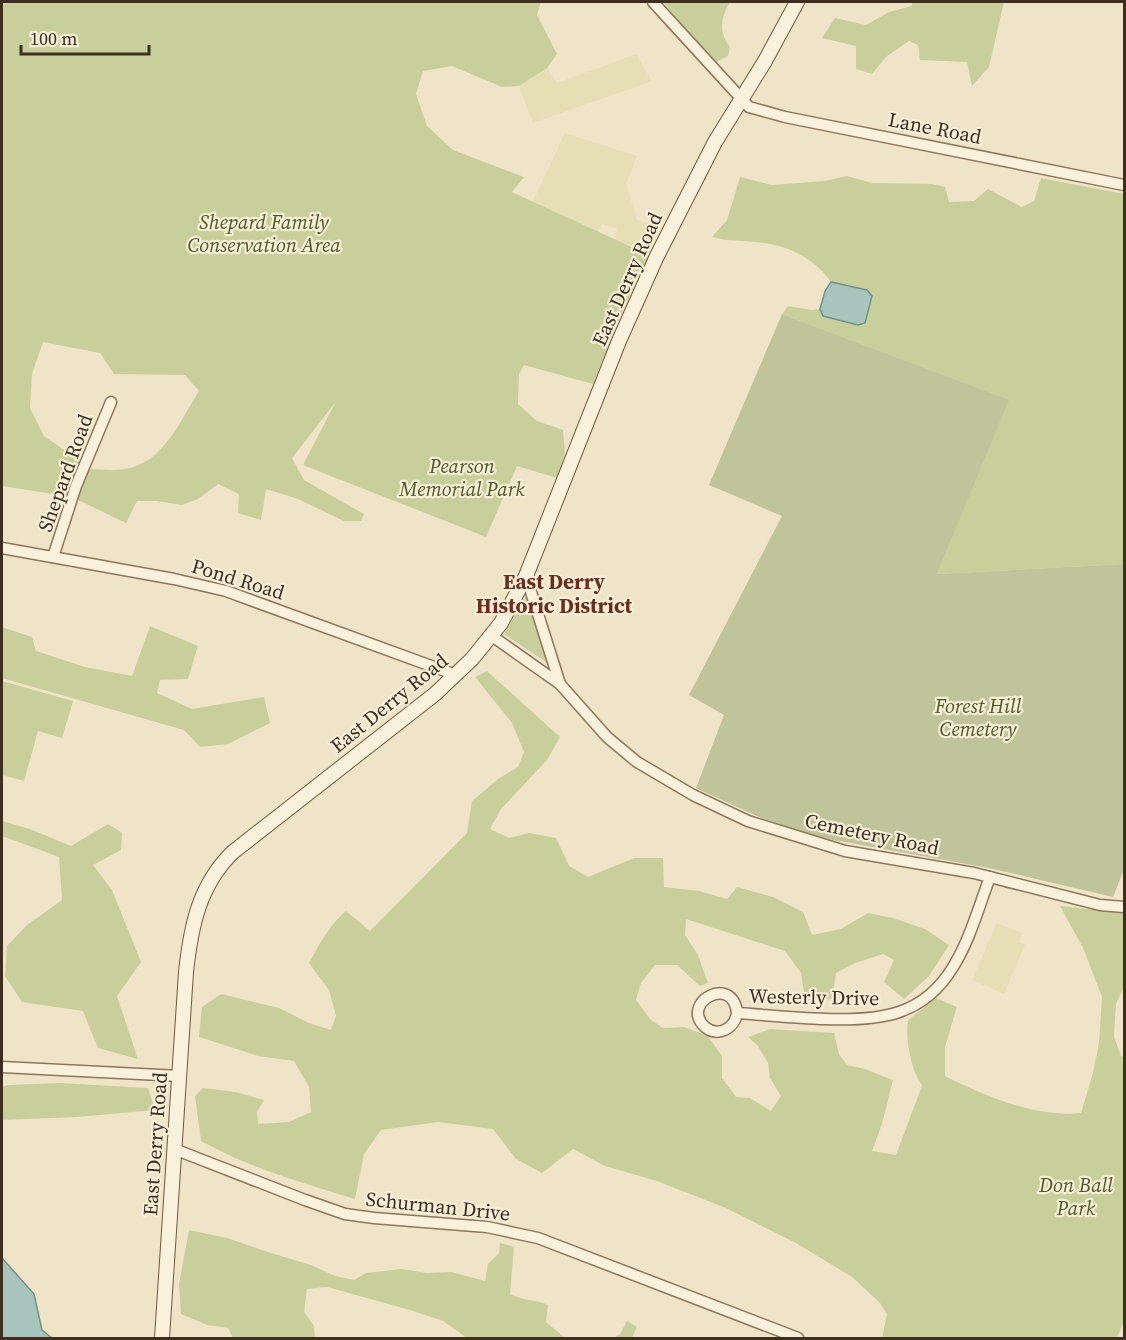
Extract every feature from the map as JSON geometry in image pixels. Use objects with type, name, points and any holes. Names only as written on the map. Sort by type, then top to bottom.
[{"type":"street","points":[[653,2],[741,100]]},
{"type":"street","name":"East Derry Road","points":[[162,1338],[186,972],[191,932],[200,900],[213,875],[241,845],[414,711],[456,675],[492,636],[510,608],[526,576],[643,286],[703,165],[797,2]]},
{"type":"street","name":"Lane Road","points":[[741,100],[749,107],[785,117],[1125,185]]},
{"type":"street","name":"Shepard Road","points":[[53,558],[76,486],[111,402]]},
{"type":"street","name":"Pond Road","points":[[2,548],[174,579],[226,591],[456,675]]},
{"type":"street","points":[[526,576],[560,684]]},
{"type":"street","name":"Cemetery Road","points":[[492,636],[560,684],[607,737],[637,762],[674,785],[748,821],[845,851],[990,877],[1100,905],[1125,907]]},
{"type":"street","name":"Westerly Drive","points":[[737,1013],[794,1018],[863,1019],[891,1016],[910,1008],[933,991],[953,967],[990,877]]},
{"type":"street","points":[[2,1067],[180,1076]]},
{"type":"street","name":"Schurman Drive","points":[[174,1149],[345,1214],[487,1227],[538,1238],[798,1338]]},
{"type":"shaded area","points":[[636,54],[652,81],[533,123],[519,86],[547,68],[557,83]]},
{"type":"shaded area","points":[[565,133],[637,156],[626,184],[637,220],[658,227],[647,250],[615,241],[617,229],[602,224],[597,232],[533,201]]},
{"type":"shaded area","points":[[997,923],[1022,933],[1019,942],[1025,945],[1004,994],[972,980]]},
{"type":"green space","points":[[2,2],[541,2],[537,15],[557,54],[547,68],[519,86],[502,87],[452,66],[423,71],[416,94],[427,126],[453,150],[524,177],[512,192],[649,255],[593,384],[524,365],[519,374],[518,404],[537,421],[563,430],[565,454],[557,478],[517,466],[486,537],[303,465],[335,403],[292,458],[304,480],[364,514],[361,521],[344,521],[298,499],[266,489],[261,520],[238,513],[239,494],[218,484],[198,499],[182,505],[137,501],[126,523],[78,500],[88,469],[125,469],[150,459],[178,427],[199,391],[185,375],[114,374],[100,353],[43,342],[32,374],[30,408],[44,436],[80,461],[66,496],[2,486]]},
{"type":"green space","points":[[663,2],[730,2],[722,25],[730,47],[728,56],[716,62]]},
{"type":"green space","points":[[912,2],[1004,2],[989,67],[972,86],[967,62],[920,60],[918,45],[909,41],[887,56],[872,74],[856,69],[856,46],[822,38],[835,18],[866,25],[889,12],[912,6]]},
{"type":"green space","points":[[847,176],[872,183],[932,184],[945,187],[949,202],[974,201],[988,189],[1022,207],[1034,201],[1041,178],[1124,194],[1124,564],[937,574],[1008,400],[782,314],[788,306],[820,309],[824,316],[867,290],[831,282],[818,267],[802,255],[783,247],[712,237],[727,220],[740,177],[772,185],[824,181]]},
{"type":"green space","name":"Forest Hill Cemetery","points":[[782,314],[1009,400],[937,574],[1124,564],[1124,869],[1113,897],[989,868],[817,837],[759,817],[696,788],[724,715],[689,695],[782,516],[709,485]]},
{"type":"green space","points":[[529,591],[552,666],[504,634]]},
{"type":"green space","points":[[150,626],[198,646],[188,679],[160,680],[157,693],[192,709],[264,697],[270,723],[228,744],[200,747],[184,730],[2,678],[2,627],[32,637],[36,651],[85,667],[132,676]]},
{"type":"green space","name":"Don Ball Park","points":[[487,671],[560,737],[547,760],[501,809],[490,829],[509,838],[529,833],[556,838],[569,866],[588,877],[634,858],[663,858],[664,887],[699,891],[727,899],[737,887],[773,897],[803,912],[812,935],[841,929],[868,913],[893,918],[925,929],[949,945],[929,976],[904,999],[884,982],[894,960],[883,954],[855,963],[836,973],[832,999],[805,1000],[801,973],[785,951],[686,919],[685,935],[698,955],[708,983],[700,986],[677,965],[655,965],[641,983],[636,1000],[650,1019],[663,1028],[684,1027],[708,1036],[722,1056],[722,1078],[736,1097],[750,1098],[771,1111],[781,1096],[770,1078],[768,1063],[758,1046],[748,1037],[770,1029],[834,1033],[839,1054],[847,1065],[893,1080],[882,1124],[872,1151],[896,1155],[922,1086],[910,1054],[907,1036],[908,1020],[936,998],[957,1007],[945,1047],[945,1076],[994,1098],[1029,1109],[1064,1114],[1081,1113],[1099,1043],[1102,997],[1083,948],[1060,906],[1124,913],[1124,987],[1116,1004],[1114,1037],[1121,1056],[1124,1057],[1124,1321],[1117,1338],[882,1338],[887,1314],[880,1303],[852,1277],[796,1243],[726,1208],[657,1181],[605,1166],[573,1149],[542,1173],[516,1159],[493,1129],[438,1122],[381,1130],[364,1154],[355,1199],[258,1167],[201,1141],[195,1096],[203,1088],[236,1092],[264,1100],[257,1112],[258,1124],[289,1122],[311,1112],[309,1087],[294,1061],[258,1056],[199,1037],[202,1007],[221,994],[279,1008],[309,1023],[331,1030],[336,1016],[329,990],[309,963],[330,928],[346,911],[370,931],[467,833],[472,801],[498,779],[518,767],[524,752],[512,723],[475,677]]},
{"type":"green space","points":[[2,681],[73,701],[62,738],[38,731],[24,781],[2,775]]},
{"type":"green space","points":[[2,821],[30,829],[71,846],[108,824],[122,833],[121,850],[93,865],[112,890],[141,962],[117,996],[138,1059],[98,1048],[83,1011],[22,1002],[5,976],[7,946],[27,925],[62,900],[59,857],[2,836]]},
{"type":"green space","points":[[60,1083],[148,1088],[155,1110],[77,1117],[2,1120],[2,1087]]},
{"type":"green space","points":[[189,1230],[227,1238],[311,1265],[335,1276],[354,1280],[366,1273],[401,1269],[427,1273],[451,1272],[485,1281],[488,1264],[499,1253],[500,1243],[514,1247],[510,1294],[548,1305],[546,1322],[565,1338],[467,1338],[443,1321],[327,1287],[307,1289],[304,1312],[314,1326],[315,1338],[233,1338],[228,1328],[207,1325],[181,1314],[179,1284]]},
{"type":"green space","points":[[627,1321],[637,1327],[632,1338],[614,1338],[620,1334]]},
{"type":"water","points":[[831,282],[867,290],[872,296],[865,323],[858,325],[823,316],[820,309],[825,291]]},
{"type":"water","points":[[2,1258],[34,1294],[42,1330],[52,1338],[2,1338]]},
{"type":"district","name":"East Derry Historic District","points":[[554,593]]},
{"type":"park label","name":"Shepard Family Conservation Area","points":[[264,234]]},
{"type":"park label","name":"Pearson Memorial Park","points":[[462,478]]}]
